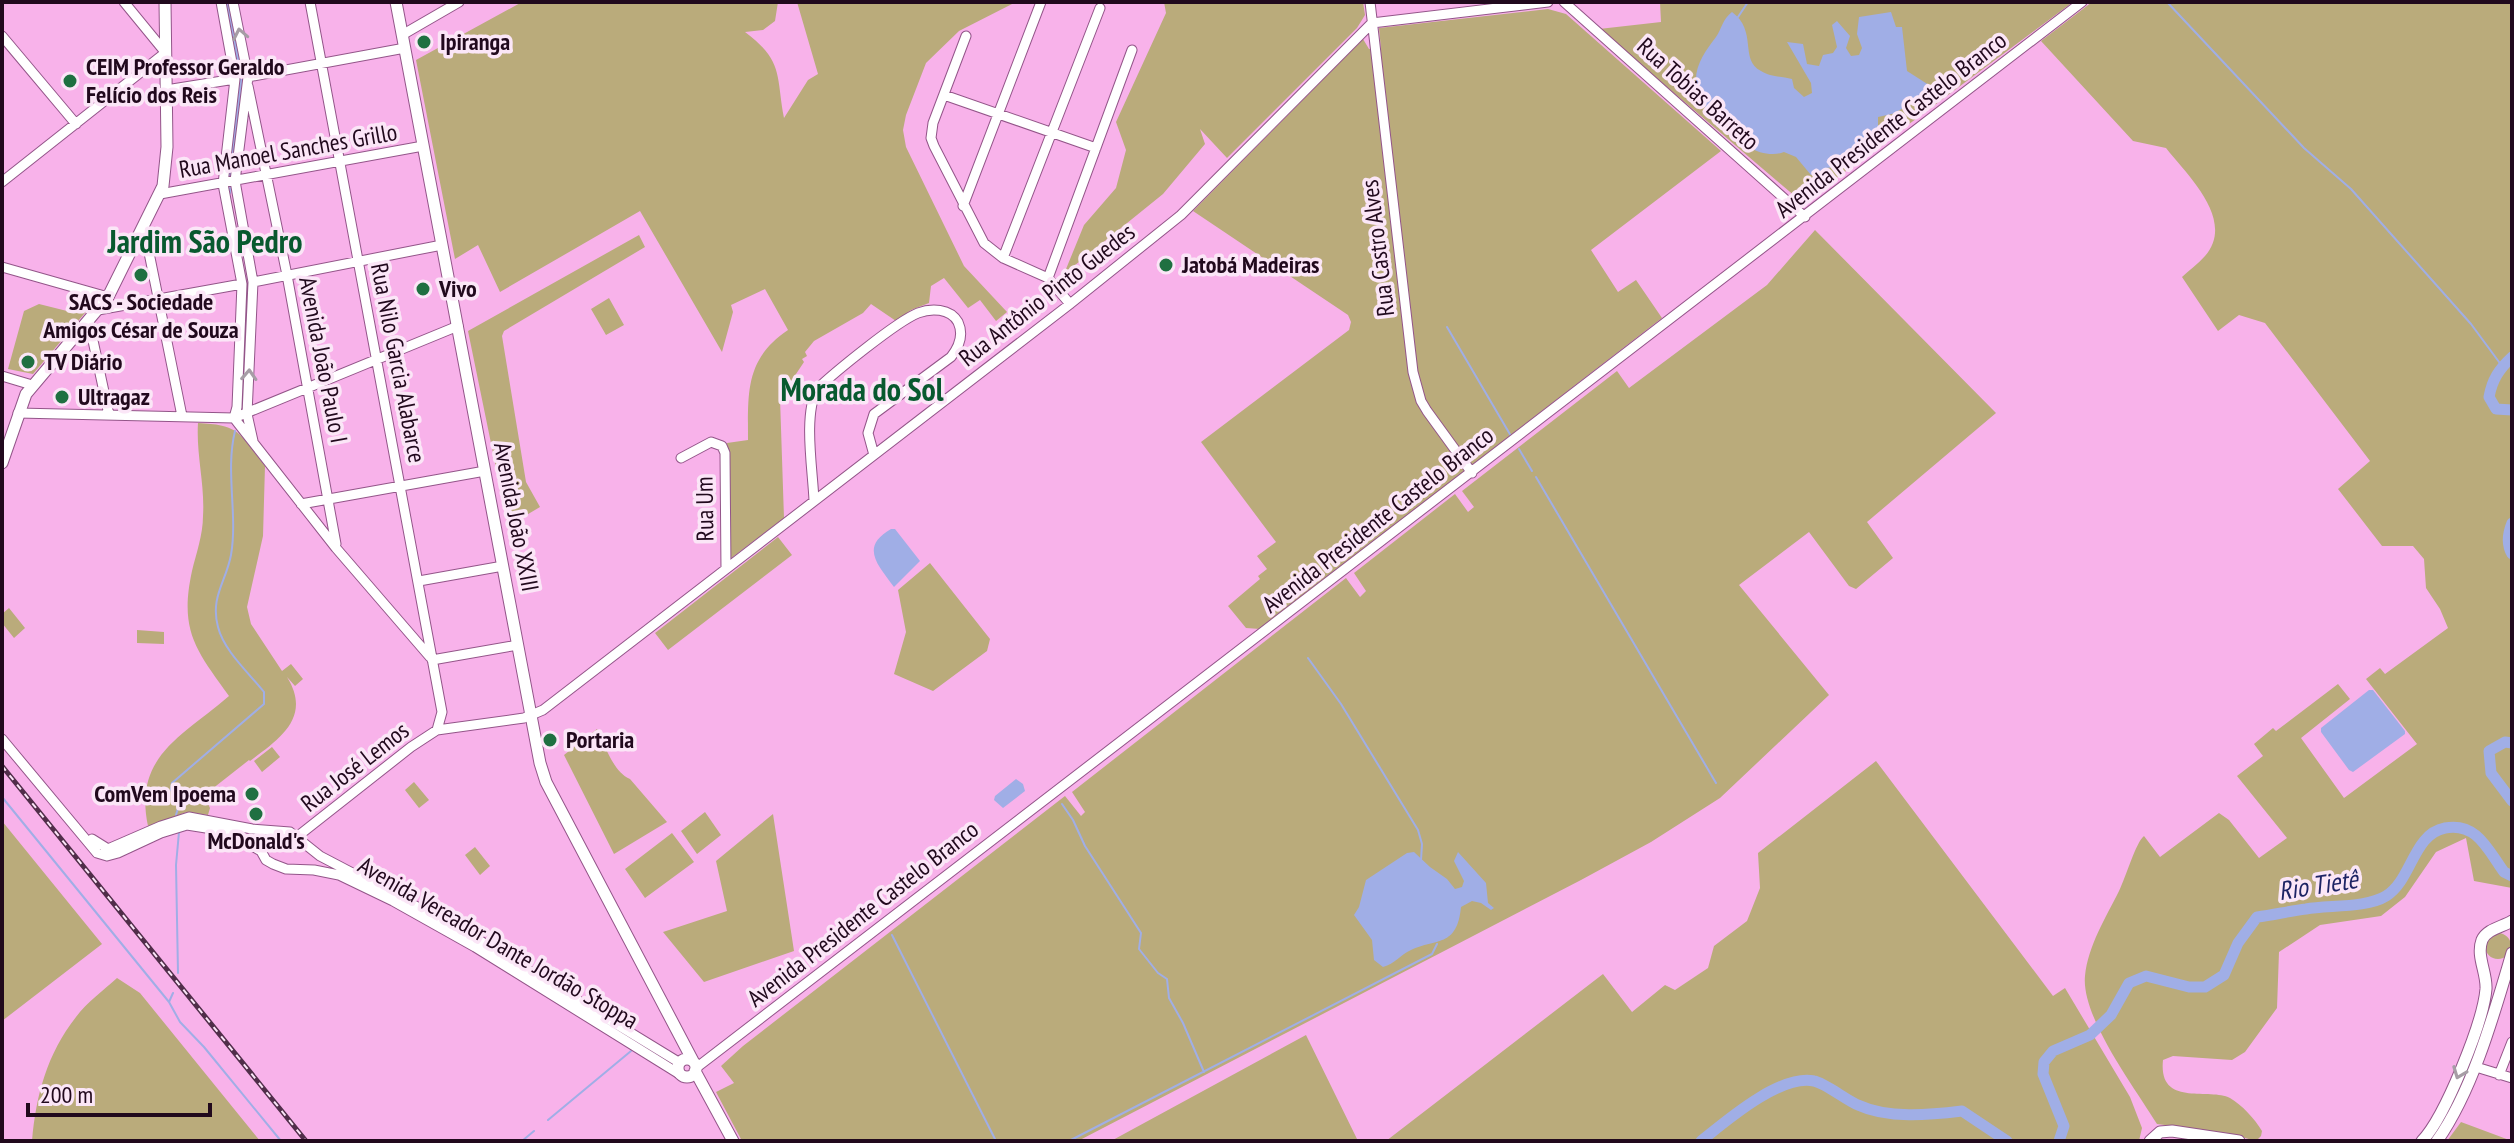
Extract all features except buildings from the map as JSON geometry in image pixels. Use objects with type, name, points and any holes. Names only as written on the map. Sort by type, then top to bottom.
[{"type":"main road","points":[[2,463],[18,413],[32,385],[108,297],[160,194],[166,166],[165,2]]},
{"type":"main road","name":"Avenida João XXIII","points":[[396,2],[546,782],[668,1014],[688,1068],[725,1141]]},
{"type":"main road","points":[[2422,1141],[2442,1114],[2471,1044],[2486,990],[2481,944],[2485,935],[2512,921]]},
{"type":"main road","points":[[2501,927],[2512,938]]},
{"type":"main road","points":[[2481,956],[2499,966],[2511,958]]},
{"type":"main road","points":[[2437,1141],[2453,1116],[2476,1067],[2511,958]]},
{"type":"main road","name":"Avenida João XXIII","points":[[688,1068],[733,1141]]},
{"type":"main road","points":[[2150,1141],[2160,1132],[2239,1141]]},
{"type":"street","points":[[2,182],[165,52],[124,2]]},
{"type":"street","points":[[221,2],[235,79],[223,184],[242,284],[234,418]]},
{"type":"street","name":"Avenida João Paulo I","points":[[233,2],[287,275],[336,548]]},
{"type":"street","name":"Rua Nilo Garcia Alabarce","points":[[310,2],[442,712],[437,730]]},
{"type":"street","points":[[402,35],[459,2]]},
{"type":"street","points":[[963,206],[1041,2]]},
{"type":"street","name":"Rua Castro Alves","points":[[1370,2],[1413,372],[1427,411],[1472,473]]},
{"type":"street","points":[[1372,23],[1548,2]]},
{"type":"street","name":"Rua Tobias Barreto","points":[[1564,2],[1805,217]]},
{"type":"street","name":"Avenida Presidente Castelo Branco","points":[[688,1068],[1472,473],[2082,2]]},
{"type":"street","points":[[1003,258],[1100,8]]},
{"type":"street","name":"Rua Antônio Pinto Guedes","points":[[531,716],[543,710],[1070,304],[1181,215],[1372,23]]},
{"type":"street","points":[[2,36],[76,124]]},
{"type":"street","points":[[966,36],[933,123],[931,138],[984,243],[1003,258],[1048,278],[1070,304]]},
{"type":"street","points":[[257,451],[247,414],[253,282],[235,181],[248,81],[405,48]]},
{"type":"street","points":[[1048,278],[1132,50]]},
{"type":"street","points":[[166,90],[235,79]]},
{"type":"street","points":[[944,95],[1096,148]]},
{"type":"street","name":"Rua Manoel Sanches Grillo","points":[[160,194],[423,146]]},
{"type":"street","points":[[144,228],[182,416]]},
{"type":"street","points":[[253,282],[442,245]]},
{"type":"street","points":[[2,267],[108,297]]},
{"type":"street","points":[[98,310],[242,284]]},
{"type":"street","points":[[814,501],[811,417],[817,389],[916,314],[935,310],[952,315],[961,332],[957,349],[951,357],[874,414],[868,433],[874,455]]},
{"type":"street","points":[[89,322],[109,415]]},
{"type":"street","points":[[18,413],[234,418],[458,326]]},
{"type":"street","points":[[2,376],[32,385]]},
{"type":"street","points":[[234,418],[336,548],[432,660],[518,645]]},
{"type":"street","name":"Rua Um","points":[[681,458],[711,442],[722,446],[725,453],[726,569]]},
{"type":"street","points":[[301,504],[485,471]]},
{"type":"street","points":[[419,581],[503,566]]},
{"type":"street","name":"Rua José Lemos","points":[[300,838],[411,747],[437,730],[531,716]]},
{"type":"street","points":[[2,730],[105,852]]},
{"type":"street","points":[[2,739],[97,853],[118,853],[173,829],[194,825],[225,831],[261,851],[266,860],[286,869],[294,868],[303,860],[305,852],[300,838]]},
{"type":"street","name":"Avenida Vereador Dante Jordão Stoppa","points":[[105,852],[161,826],[189,817],[282,830],[300,838],[320,856],[469,934],[688,1068]]},
{"type":"street","points":[[261,851],[272,831]]},
{"type":"street","name":"Avenida Vereador Dante Jordão Stoppa","points":[[286,869],[314,870],[353,880],[688,1068]]},
{"type":"street","points":[[2499,1075],[2512,1042]]},
{"type":"street","points":[[2476,1067],[2512,1078]]},
{"type":"shaded area","points":[[522,2],[778,2],[775,21],[763,30],[745,32],[758,42],[772,61],[784,118],[808,80],[818,74],[797,2],[1016,2],[959,31],[926,63],[903,130],[906,147],[964,266],[1007,312],[996,321],[980,300],[968,308],[944,278],[931,286],[929,303],[911,310],[896,321],[871,304],[863,313],[814,341],[780,398],[784,518],[730,559],[727,443],[748,440],[749,392],[756,365],[774,341],[788,330],[765,289],[731,305],[733,312],[722,352],[640,211],[500,292],[478,245],[455,259],[416,60]]},
{"type":"shaded area","points":[[1164,2],[1363,2],[1365,15],[1357,28],[1227,158],[1200,129],[1205,144],[1163,194],[1064,274],[1084,225],[1116,188],[1126,150],[1116,122],[1166,13]]},
{"type":"shaded area","points":[[1660,2],[2073,2],[1803,203],[1599,29],[1661,22]]},
{"type":"shaded area","points":[[2092,2],[2512,2],[2512,888],[2474,881],[2466,838],[2436,852],[2405,897],[2381,916],[2320,925],[2279,952],[2277,1008],[2245,1052],[2232,1060],[2173,1056],[2163,1060],[2168,1085],[2176,1090],[2221,1095],[2239,1104],[2262,1131],[2256,1141],[2227,1133],[2157,1124],[2111,1052],[2091,1011],[2085,976],[2094,943],[2144,836],[2160,857],[2219,813],[2229,820],[2259,858],[2287,838],[2237,776],[2263,756],[2254,744],[2338,684],[2350,699],[2301,738],[2344,798],[2417,744],[2366,679],[2380,668],[2385,674],[2448,628],[2426,588],[2424,559],[2413,546],[2382,546],[2338,489],[2370,461],[2265,323],[2239,315],[2218,331],[2182,277],[2205,256],[2213,242],[2215,228],[2212,213],[2196,185],[2166,148],[2133,141],[2041,41]]},
{"type":"shaded area","points":[[1548,9],[1566,14],[1721,151],[1591,250],[1618,292],[1636,280],[1662,318],[1260,629],[1246,628],[1228,606],[1260,579],[1258,576],[1267,569],[1257,556],[1276,542],[1201,442],[1349,330],[1351,322],[1348,315],[1193,211],[1363,39],[1369,49],[1381,49],[1379,28]]},
{"type":"shaded area","points":[[1815,230],[1996,413],[1867,522],[1893,558],[1856,589],[1849,586],[1809,532],[1739,585],[1829,695],[1720,798],[1651,842],[1581,880],[1078,1141],[742,1141],[716,1092],[734,1083],[721,1066],[743,1046],[1065,796],[1081,816],[1085,812],[1072,792],[1346,578],[1360,597],[1366,591],[1354,573],[1455,494],[1468,512],[1474,507],[1462,491],[1617,371],[1629,388],[1767,285]]},
{"type":"shaded area","points":[[639,235],[645,247],[504,331],[502,336],[526,482],[540,507],[508,526],[468,331]]},
{"type":"shaded area","points":[[91,296],[96,300],[33,374],[8,369],[24,311],[39,304],[75,313]]},
{"type":"shaded area","points":[[609,298],[624,325],[606,335],[591,309]]},
{"type":"shaded area","points":[[198,423],[232,429],[265,466],[263,536],[247,607],[251,624],[282,671],[291,664],[303,679],[295,686],[287,677],[296,704],[289,726],[272,744],[207,793],[208,815],[187,812],[148,826],[145,802],[155,765],[179,736],[229,696],[199,652],[189,625],[189,592],[203,516]]},
{"type":"shaded area","points":[[778,537],[792,555],[668,650],[655,633]]},
{"type":"shaded area","points":[[930,563],[990,639],[987,651],[933,691],[894,674],[906,632],[898,590]]},
{"type":"shaded area","points":[[9,608],[25,628],[14,638],[2,623],[2,614]]},
{"type":"shaded area","points":[[137,630],[164,632],[164,644],[137,643]]},
{"type":"shaded area","points":[[597,729],[619,770],[667,822],[614,854],[564,755]]},
{"type":"shaded area","points":[[272,747],[280,757],[262,772],[254,761]]},
{"type":"shaded area","points":[[1876,761],[2053,996],[2065,988],[2130,1097],[2142,1128],[2139,1141],[1386,1141],[1603,974],[1632,1012],[1665,985],[1675,990],[1708,968],[1714,946],[1747,921],[1760,888],[1758,853]]},
{"type":"shaded area","points":[[414,782],[429,800],[419,808],[405,790]]},
{"type":"shaded area","points":[[705,812],[721,835],[697,854],[681,831]]},
{"type":"shaded area","points":[[773,814],[794,951],[704,982],[663,932],[727,911],[716,861]]},
{"type":"shaded area","points":[[2,821],[102,944],[2,1021]]},
{"type":"shaded area","points":[[672,833],[694,862],[645,898],[625,869]]},
{"type":"shaded area","points":[[475,847],[490,866],[480,875],[465,855]]},
{"type":"shaded area","points":[[2498,933],[2507,937],[2511,946],[2507,955],[2498,959],[2489,955],[2485,946],[2489,937]]},
{"type":"shaded area","points":[[117,978],[140,993],[260,1141],[32,1141],[40,1091],[57,1046],[80,1012]]},
{"type":"shaded area","points":[[1306,1035],[1358,1141],[1111,1141]]},
{"type":"shaded area","points":[[2461,1122],[2512,1141],[2447,1141]]},
{"type":"water","points":[[225,2],[229,2],[243,77],[239,78]]},
{"type":"water","points":[[1732,12],[1744,28],[1755,66],[1768,74],[1792,79],[1794,88],[1804,97],[1812,93],[1811,83],[1787,42],[1803,44],[1807,64],[1819,66],[1823,55],[1833,53],[1837,47],[1832,25],[1837,21],[1850,36],[1846,48],[1851,56],[1859,55],[1862,48],[1857,34],[1859,17],[1891,12],[1896,27],[1902,27],[1907,71],[1932,87],[1921,99],[1892,114],[1878,117],[1878,131],[1870,146],[1864,145],[1855,150],[1855,158],[1845,166],[1826,168],[1822,175],[1811,175],[1796,157],[1784,152],[1771,154],[1757,151],[1728,134],[1716,122],[1699,95],[1696,76],[1699,64]]},
{"type":"water","points":[[239,79],[243,79],[231,178],[226,179]]},
{"type":"water","points":[[895,529],[920,561],[894,587],[874,556],[876,542]]},
{"type":"water","points":[[2373,690],[2405,734],[2353,772],[2321,728]]},
{"type":"water","points":[[1016,779],[1023,784],[1025,791],[1003,808],[994,800],[995,796]]},
{"type":"water","points":[[1414,852],[1455,889],[1462,887],[1464,881],[1454,861],[1458,852],[1486,883],[1488,903],[1494,908],[1491,910],[1472,901],[1461,907],[1459,920],[1450,935],[1411,950],[1383,967],[1374,960],[1372,940],[1354,915],[1366,880],[1407,853]]},
{"type":"waterway","points":[[1738,17],[1748,2]]},
{"type":"waterway","points":[[2167,2],[2304,148],[2351,189],[2471,324],[2502,366]]},
{"type":"waterway","points":[[230,188],[230,193]]},
{"type":"waterway","points":[[1447,327],[1511,436]]},
{"type":"waterway","name":"Rio Tietê","points":[[2512,357],[2497,375],[2489,397],[2496,409],[2512,410]]},
{"type":"waterway","points":[[176,815],[179,805],[171,790],[172,783],[264,704],[264,692],[226,645],[216,616],[217,598],[229,565],[233,540],[231,462],[235,431]]},
{"type":"waterway","points":[[1519,449],[1532,471]]},
{"type":"waterway","points":[[1536,477],[1716,783]]},
{"type":"waterway","name":"Rio Tietê","points":[[2512,523],[2508,538],[2512,554]]},
{"type":"waterway","points":[[1308,658],[1341,704],[1418,830],[1422,844],[1421,860]]},
{"type":"waterway","name":"Rio Tietê","points":[[2512,743],[2505,742],[2489,751],[2491,773],[2512,801]]},
{"type":"waterway","points":[[2,797],[169,1002],[180,1022],[281,1141]]},
{"type":"waterway","points":[[1062,804],[1141,933],[1139,949],[1158,973],[1167,979],[1169,998],[1204,1072]]},
{"type":"waterway","name":"Rio Tietê","points":[[2059,1141],[2064,1126],[2043,1074],[2044,1062],[2053,1051],[2090,1035],[2111,1015],[2129,983],[2146,976],[2189,987],[2205,987],[2224,975],[2238,943],[2257,917],[2378,900],[2395,889],[2426,839],[2445,828],[2456,827],[2474,833],[2504,872],[2512,876]]},
{"type":"waterway","points":[[178,973],[176,865],[179,832]]},
{"type":"waterway","points":[[892,935],[996,1141]]},
{"type":"waterway","points":[[1069,1141],[1432,954],[1437,944]]},
{"type":"waterway","points":[[169,1002],[173,993]]},
{"type":"waterway","points":[[548,1120],[631,1051]]},
{"type":"waterway","name":"Rio Tietê","points":[[1701,1141],[1754,1101],[1800,1081],[1819,1082],[1858,1105],[1882,1112],[1923,1115],[1962,1111],[2007,1141]]},
{"type":"waterway","points":[[522,1141],[534,1131]]},
{"type":"railway","points":[[2,766],[306,1141]]},
{"type":"place","name":"Ipiranga","points":[[424,42]]},
{"type":"place","name":"CEIM Professor Geraldo Felício dos Reis","points":[[70,81]]},
{"type":"place","name":"Jatobá Madeiras","points":[[1166,265]]},
{"type":"place","name":"SACS - Sociedade Amigos César de Souza","points":[[141,275]]},
{"type":"place","name":"Vivo","points":[[423,289]]},
{"type":"place","name":"TV Diário","points":[[28,362]]},
{"type":"place","name":"Ultragaz","points":[[62,397]]},
{"type":"place","name":"Portaria","points":[[550,740]]},
{"type":"place","name":"ComVem Ipoema","points":[[252,794]]},
{"type":"place","name":"McDonald's","points":[[256,814]]},
{"type":"district","name":"Jardim São Pedro","points":[[205,242]]},
{"type":"district","name":"Morada do Sol","points":[[862,390]]}]
